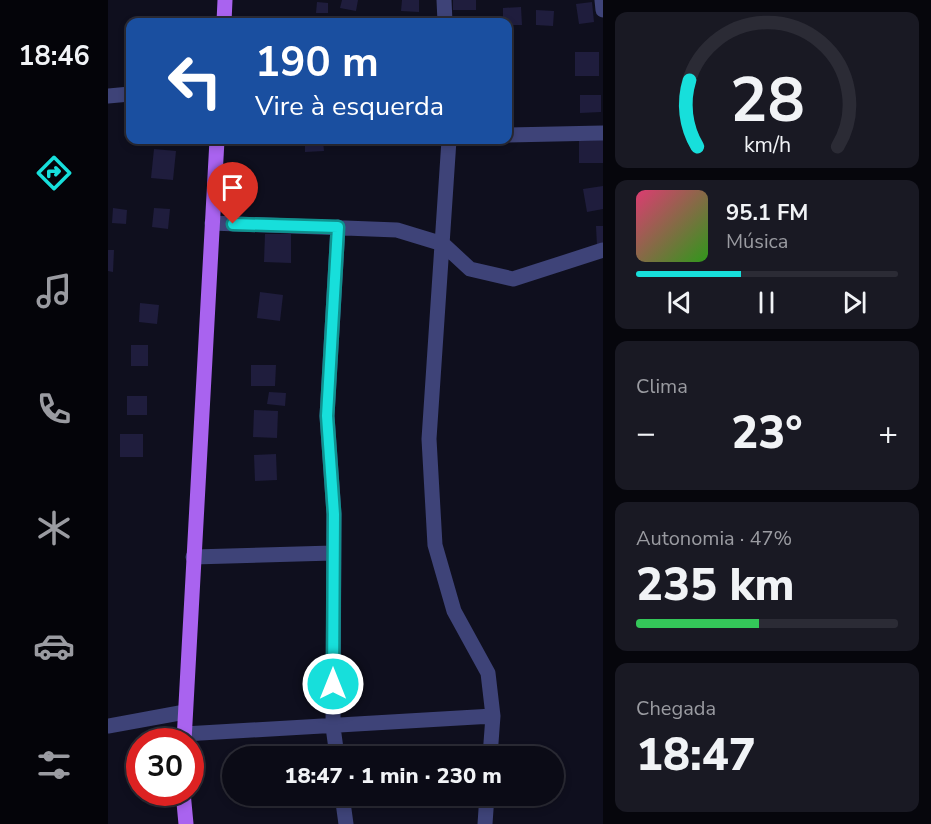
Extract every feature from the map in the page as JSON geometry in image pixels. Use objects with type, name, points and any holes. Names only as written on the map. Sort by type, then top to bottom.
[{"type":"main road","points":[[224,18],[225,0]]},
{"type":"main road","points":[[184,728],[217,144]]},
{"type":"main road","points":[[184,806],[186,824]]},
{"type":"street","points":[[444,0],[445,18]]},
{"type":"street","points":[[602,0],[603,10]]},
{"type":"street","points":[[108,96],[126,94]]},
{"type":"street","points":[[512,135],[603,133]]},
{"type":"street","points":[[449,144],[429,439],[435,544],[454,611],[488,673],[493,716],[491,746]]},
{"type":"street","points":[[212,224],[398,230],[443,244],[470,269],[513,279],[603,250]]},
{"type":"street","points":[[336,746],[333,727],[334,514],[327,416],[338,227]]},
{"type":"street","points":[[193,557],[333,553]]},
{"type":"street","points":[[108,726],[185,712]]},
{"type":"street","points":[[204,737],[493,716]]},
{"type":"street","points":[[344,806],[346,824]]},
{"type":"street","points":[[485,824],[486,806]]},
{"type":"building","points":[[342,0],[358,0],[356,11],[340,8]]},
{"type":"building","points":[[402,0],[419,0],[419,12],[401,11]]},
{"type":"building","points":[[453,0],[476,0],[476,10],[453,10]]},
{"type":"building","points":[[317,2],[328,3],[328,13],[316,13]]},
{"type":"building","points":[[592,2],[594,22],[579,24],[576,4]]},
{"type":"building","points":[[521,7],[522,25],[512,25],[512,18],[503,18],[503,8]]},
{"type":"building","points":[[536,10],[554,11],[553,26],[536,25]]},
{"type":"building","points":[[575,52],[599,52],[599,76],[575,76]]},
{"type":"building","points":[[580,95],[601,95],[601,112],[580,113]]},
{"type":"building","points":[[603,140],[603,163],[579,163],[579,141]]},
{"type":"building","points":[[305,144],[323,144],[324,151],[305,152]]},
{"type":"building","points":[[154,149],[176,151],[173,180],[151,178]]},
{"type":"building","points":[[603,186],[603,209],[587,212],[583,189]]},
{"type":"building","points":[[113,208],[127,210],[126,224],[112,223]]},
{"type":"building","points":[[154,208],[170,209],[168,229],[152,227]]},
{"type":"building","points":[[596,226],[603,226],[603,245],[597,246]]},
{"type":"building","points":[[265,234],[291,234],[291,263],[264,262]]},
{"type":"building","points":[[108,250],[114,250],[113,272],[108,271]]},
{"type":"building","points":[[260,292],[283,295],[280,321],[257,318]]},
{"type":"building","points":[[140,303],[159,305],[157,324],[139,322]]},
{"type":"building","points":[[131,345],[148,345],[148,366],[131,366]]},
{"type":"building","points":[[251,365],[276,365],[275,386],[251,386]]},
{"type":"building","points":[[269,392],[286,393],[285,406],[267,404]]},
{"type":"building","points":[[127,396],[147,396],[147,415],[127,415]]},
{"type":"building","points":[[254,410],[278,411],[277,438],[253,437]]},
{"type":"building","points":[[120,434],[143,434],[143,457],[120,457]]},
{"type":"building","points":[[276,454],[277,480],[255,481],[254,455]]},
{"type":"route","points":[[233,224],[338,227],[327,416],[334,514],[333,684]]}]
